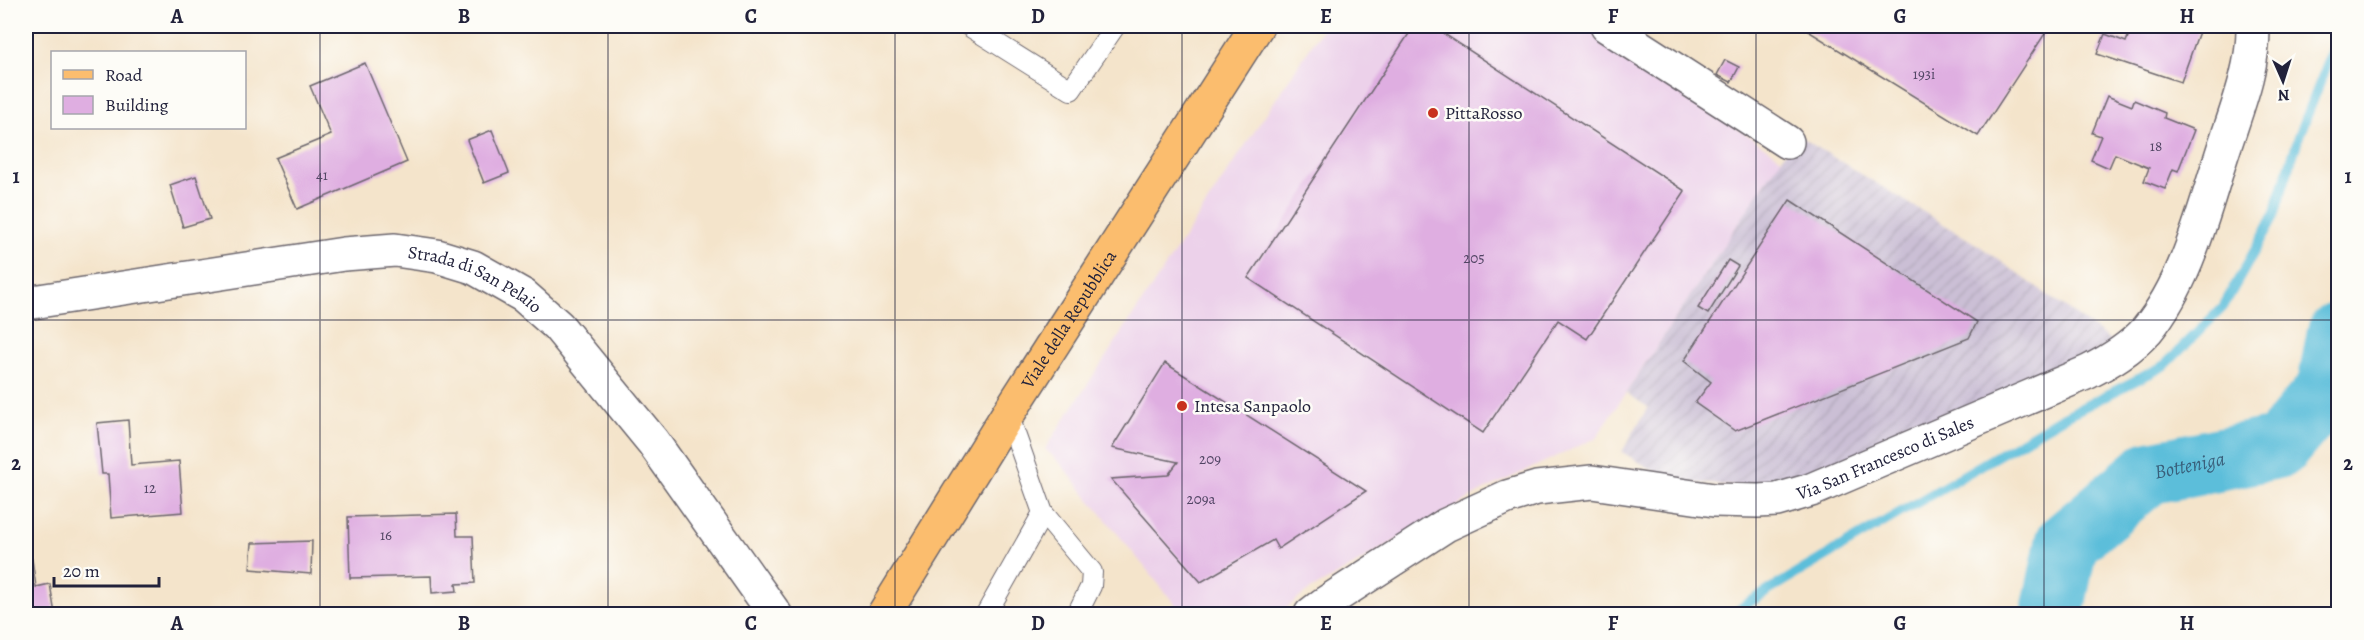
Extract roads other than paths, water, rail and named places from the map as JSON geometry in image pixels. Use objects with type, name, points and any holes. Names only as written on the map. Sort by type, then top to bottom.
[{"type":"main road","name":"Viale della Repubblica","points":[[884,615],[1008,414],[1257,26]]},
{"type":"street","points":[[1607,26],[1787,142]]},
{"type":"street","name":"Via San Francesco di Sales","points":[[1311,615],[1324,604],[1446,525],[1507,497],[1537,488],[1592,482],[1714,500],[1777,500],[1811,490],[2088,372],[2124,352],[2146,330],[2174,286],[2207,199],[2237,107],[2252,48],[2253,26]]},
{"type":"street","name":"Strada di San Pelaio","points":[[26,303],[344,254],[395,250],[437,256],[472,267],[524,296],[558,326],[653,442],[775,615]]},
{"type":"lane","points":[[969,26],[1071,90],[1115,26]]},
{"type":"lane","points":[[1008,414],[1043,513],[1092,572],[1091,586],[1077,615]]},
{"type":"lane","points":[[986,615],[1043,513]]},
{"type":"waterway","points":[[1734,614],[1804,569],[2058,420],[2164,366],[2223,307],[2273,218],[2299,136],[2338,37]]},
{"type":"waterway","name":"Botteniga","points":[[2052,614],[2067,542],[2149,473],[2279,447],[2328,389],[2338,334]]},
{"type":"place","name":"PittaRosso","points":[[1433,113]]},
{"type":"place","name":"Intesa Sanpaolo","points":[[1182,406]]}]
